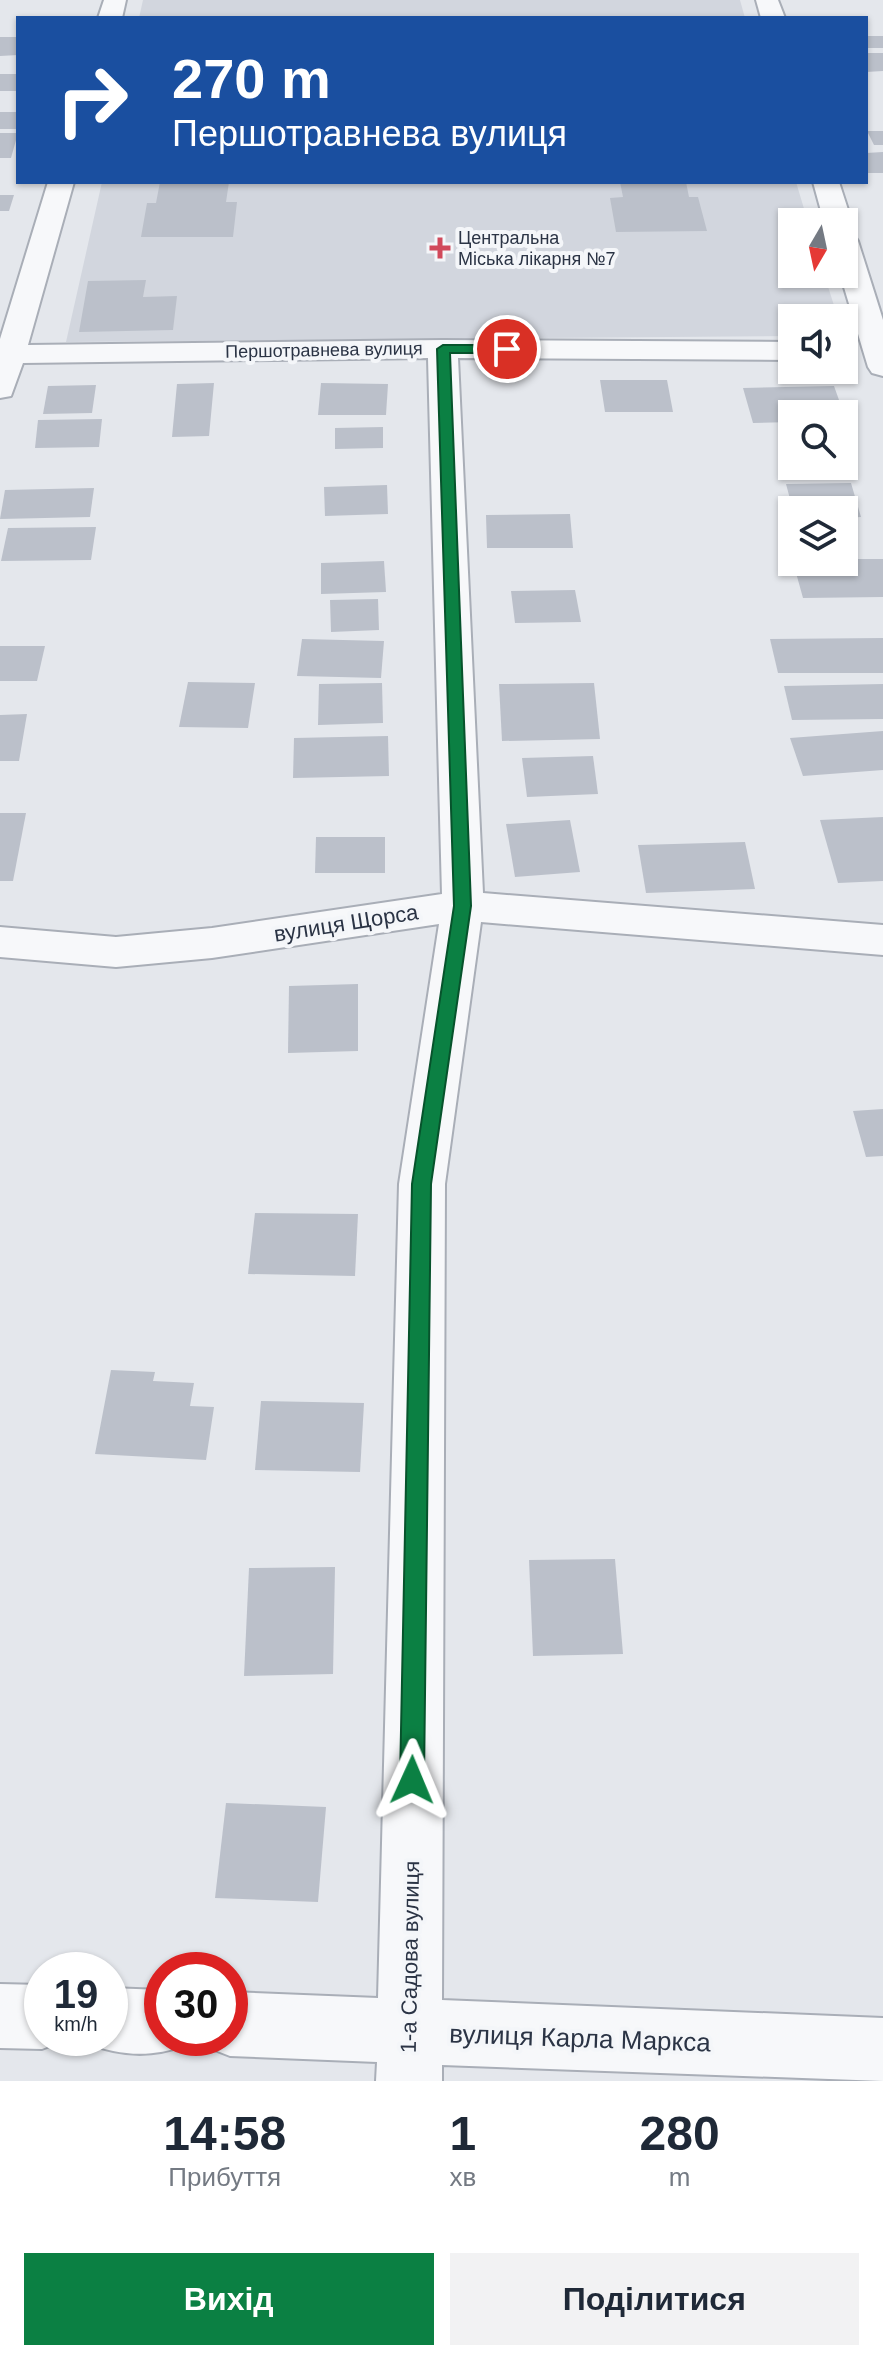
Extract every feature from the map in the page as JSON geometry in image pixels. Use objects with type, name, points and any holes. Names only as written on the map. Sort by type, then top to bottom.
[{"type":"street","points":[[0,389],[5,354],[60,184]]},
{"type":"street","points":[[827,184],[834,208]]},
{"type":"street","points":[[858,285],[881,356],[858,353]]},
{"type":"street","name":"Першотравнева вулиця","points":[[5,354],[443,349],[778,351]]},
{"type":"street","name":"1-а Садова вулиця","points":[[408,2056],[422,1184],[463,906],[443,349]]},
{"type":"street","name":"вулиця Щорса","points":[[0,942],[116,952],[212,943],[463,906],[883,940]]},
{"type":"street","points":[[0,2016],[24,2017]]},
{"type":"street","name":"вулиця Карла Маркса","points":[[248,2027],[408,2056],[883,2050]]},
{"type":"shaded area","points":[[143,0],[740,0],[744,16],[139,16]]},
{"type":"shaded area","name":"Центральна Міська лікарня №7","points":[[102,184],[797,184],[804,208],[778,208],[778,288],[828,288],[834,304],[778,304],[778,336],[66,342]]},
{"type":"building","points":[[868,36],[883,36],[883,48],[868,48]]},
{"type":"building","points":[[0,37],[16,37],[16,55],[0,56]]},
{"type":"building","points":[[868,53],[883,53],[883,71],[868,72]]},
{"type":"building","points":[[0,74],[16,74],[16,91],[0,91]]},
{"type":"building","points":[[0,112],[16,112],[16,129],[0,129]]},
{"type":"building","points":[[868,131],[883,131],[883,145],[874,145]]},
{"type":"building","points":[[0,133],[16,133],[11,158],[0,158]]},
{"type":"building","points":[[883,152],[883,173],[868,173],[868,153]]},
{"type":"building","points":[[160,184],[229,184],[226,202],[237,202],[233,237],[141,237],[147,203],[156,203]]},
{"type":"building","points":[[620,184],[686,184],[689,197],[698,197],[707,231],[616,232],[610,198],[623,197]]},
{"type":"building","points":[[0,195],[14,195],[9,211],[0,211]]},
{"type":"building","points":[[146,280],[143,297],[177,296],[173,330],[79,332],[88,281]]},
{"type":"building","points":[[600,380],[667,380],[673,412],[605,412]]},
{"type":"building","points":[[214,383],[209,436],[172,437],[177,384]]},
{"type":"building","points":[[321,383],[388,384],[386,415],[318,415]]},
{"type":"building","points":[[96,385],[92,413],[43,414],[48,386]]},
{"type":"building","points":[[834,386],[839,400],[778,400],[778,422],[753,423],[743,388]]},
{"type":"building","points":[[102,419],[99,447],[35,448],[38,420]]},
{"type":"building","points":[[383,427],[383,448],[335,449],[335,428]]},
{"type":"building","points":[[851,483],[855,496],[789,496],[786,484]]},
{"type":"building","points":[[387,485],[388,514],[325,516],[324,487]]},
{"type":"building","points":[[94,488],[90,517],[0,519],[5,490]]},
{"type":"building","points":[[570,514],[573,548],[487,548],[486,515]]},
{"type":"building","points":[[96,527],[91,560],[1,561],[8,528]]},
{"type":"building","points":[[858,559],[883,559],[883,597],[803,598],[797,576],[858,576]]},
{"type":"building","points":[[384,561],[386,592],[321,594],[321,563]]},
{"type":"building","points":[[575,590],[581,622],[515,623],[511,591]]},
{"type":"building","points":[[378,599],[379,630],[331,632],[330,600]]},
{"type":"building","points":[[883,638],[883,673],[778,673],[770,639]]},
{"type":"building","points":[[302,639],[384,641],[381,678],[297,676]]},
{"type":"building","points":[[0,646],[45,646],[37,681],[0,681]]},
{"type":"building","points":[[188,682],[255,683],[248,728],[179,727]]},
{"type":"building","points":[[382,683],[383,723],[318,725],[319,684]]},
{"type":"building","points":[[594,683],[600,739],[502,741],[499,684]]},
{"type":"building","points":[[883,684],[883,719],[792,720],[784,686]]},
{"type":"building","points":[[27,714],[19,761],[0,761],[0,715]]},
{"type":"building","points":[[883,731],[883,770],[803,776],[790,738]]},
{"type":"building","points":[[388,736],[389,776],[293,778],[294,738]]},
{"type":"building","points":[[593,756],[598,794],[527,797],[522,758]]},
{"type":"building","points":[[0,813],[26,813],[13,881],[0,881]]},
{"type":"building","points":[[883,817],[883,881],[838,883],[820,820]]},
{"type":"building","points":[[570,820],[580,872],[515,877],[506,824]]},
{"type":"building","points":[[316,837],[385,837],[385,873],[315,873]]},
{"type":"building","points":[[745,842],[755,889],[646,893],[638,845]]},
{"type":"building","points":[[358,984],[358,1051],[288,1053],[289,986]]},
{"type":"building","points":[[883,1109],[883,1156],[866,1157],[853,1111]]},
{"type":"building","points":[[255,1213],[358,1214],[355,1276],[248,1274]]},
{"type":"building","points":[[111,1370],[155,1372],[153,1381],[194,1383],[190,1406],[214,1407],[206,1460],[95,1454]]},
{"type":"building","points":[[261,1401],[364,1403],[360,1472],[255,1470]]},
{"type":"building","points":[[615,1559],[623,1654],[533,1656],[529,1560]]},
{"type":"building","points":[[335,1567],[333,1674],[244,1676],[249,1568]]},
{"type":"building","points":[[226,1803],[326,1807],[318,1902],[215,1898]]},
{"type":"place","name":"Центральна Міська лікарня №7","points":[[440,248]]},
{"type":"route","points":[[412,1780],[422,1184],[463,906],[443,349],[507,349]]}]
